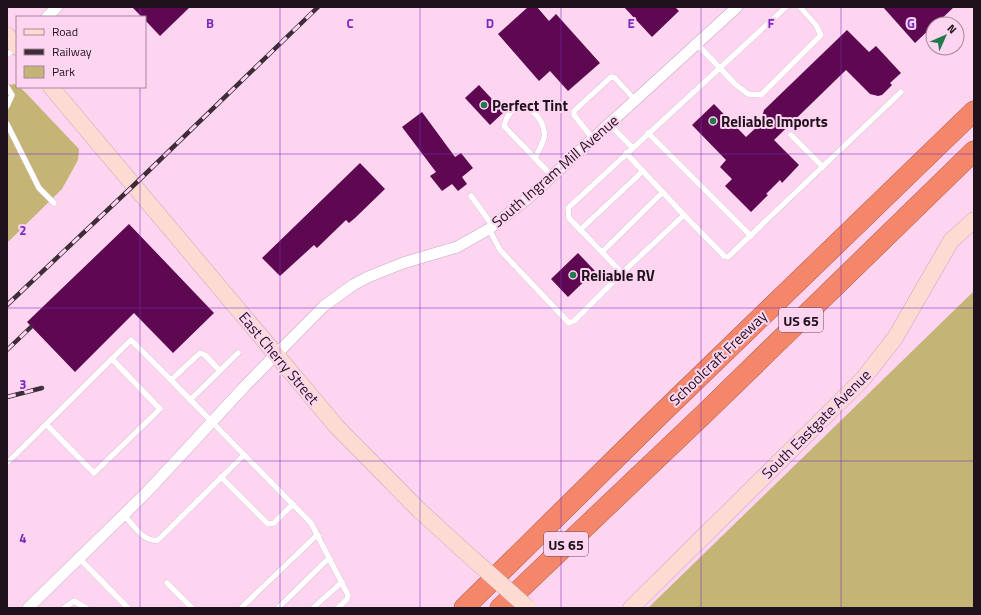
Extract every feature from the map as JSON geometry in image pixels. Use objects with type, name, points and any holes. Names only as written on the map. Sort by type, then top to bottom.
[{"type":"highway","name":"Schoolcraft Freeway","points":[[464,608],[665,410],[970,114]]},
{"type":"highway","name":"Schoolcraft Freeway","points":[[500,608],[706,412],[972,154]]},
{"type":"street","points":[[48,16],[58,7]]},
{"type":"street","name":"South Ingram Mill Avenue","points":[[28,608],[124,515],[324,306],[353,285],[384,269],[457,247],[491,228],[610,124],[737,7]]},
{"type":"street","name":"East Cherry Street","points":[[52,88],[276,355],[377,468],[419,510],[528,608]]},
{"type":"street","name":"South Eastgate Avenue","points":[[631,608],[862,380],[895,338],[951,241],[974,220]]},
{"type":"lane","points":[[622,273],[568,218],[568,208],[632,147],[786,7]]},
{"type":"lane","points":[[697,44],[735,84],[748,94],[761,95],[821,35],[816,25],[800,7]]},
{"type":"lane","points":[[593,139],[574,115],[574,111],[611,77],[614,78],[635,100]]},
{"type":"lane","points":[[7,87],[12,95],[7,106]]},
{"type":"lane","points":[[626,153],[724,256],[728,257],[901,92]]},
{"type":"lane","points":[[535,158],[544,137],[543,127],[531,110],[519,106],[513,110],[506,119],[504,126],[552,176]]},
{"type":"lane","points":[[7,124],[37,184],[54,203]]},
{"type":"lane","points":[[610,124],[632,147]]},
{"type":"lane","points":[[648,133],[751,236]]},
{"type":"lane","points":[[792,135],[823,167]]},
{"type":"lane","points":[[580,230],[643,171]]},
{"type":"lane","points":[[602,252],[663,192]]},
{"type":"lane","points":[[472,196],[491,228],[500,250],[569,324],[574,321],[622,273],[684,215]]},
{"type":"lane","points":[[7,463],[131,340],[312,523],[348,597],[338,608]]},
{"type":"lane","points":[[171,380],[200,353],[205,355],[220,371]]},
{"type":"lane","points":[[190,400],[238,353]]},
{"type":"lane","points":[[46,424],[94,474],[160,409],[112,359]]},
{"type":"lane","points":[[124,515],[147,539],[158,540],[244,455]]},
{"type":"lane","points":[[221,477],[268,524],[274,523],[293,504]]},
{"type":"lane","points":[[241,608],[318,535]]},
{"type":"lane","points":[[79,558],[128,608]]},
{"type":"lane","points":[[278,608],[326,561],[330,559]]},
{"type":"lane","points":[[313,608],[342,582]]},
{"type":"lane","points":[[167,583],[192,608]]},
{"type":"lane","points":[[64,608],[74,601],[86,608]]},
{"type":"green space","points":[[15,84],[16,88],[20,88],[24,91],[79,149],[78,160],[62,189],[7,243],[7,85]]},
{"type":"green space","points":[[974,291],[974,608],[648,608]]},
{"type":"building","points":[[132,7],[190,7],[160,36],[146,21],[146,16],[141,16]]},
{"type":"building","points":[[528,7],[537,7],[549,21],[556,14],[600,63],[568,91],[550,71],[539,81],[498,34]]},
{"type":"building","points":[[624,7],[675,7],[679,11],[652,37]]},
{"type":"building","points":[[883,7],[954,7],[944,16],[925,16],[925,34],[915,43]]},
{"type":"building","name":"Reliable Imports","points":[[847,30],[869,52],[876,46],[901,73],[890,83],[892,85],[882,95],[878,96],[870,94],[846,70],[774,140],[799,165],[782,183],[780,180],[751,212],[725,186],[732,179],[720,167],[726,160],[692,125],[714,104],[746,137],[760,124],[764,110]]},
{"type":"building","name":"Perfect Tint","points":[[479,85],[504,112],[490,125],[465,98]]},
{"type":"building","points":[[422,112],[455,157],[461,153],[473,168],[462,177],[467,184],[458,191],[452,184],[442,191],[430,176],[436,172],[402,127]]},
{"type":"building","points":[[360,163],[385,189],[349,223],[346,220],[317,248],[314,245],[280,276],[262,258]]},
{"type":"building","points":[[129,224],[214,313],[173,353],[134,313],[75,372],[27,322]]},
{"type":"building","name":"Reliable RV","points":[[578,253],[595,271],[568,297],[551,279]]},
{"type":"railway","points":[[7,305],[134,185],[318,7]]},
{"type":"railway","points":[[7,350],[31,327]]},
{"type":"railway","points":[[7,397],[42,388]]},
{"type":"place","name":"Perfect Tint","points":[[484,105]]},
{"type":"place","name":"Reliable Imports","points":[[713,121]]},
{"type":"place","name":"Reliable RV","points":[[573,275]]}]
